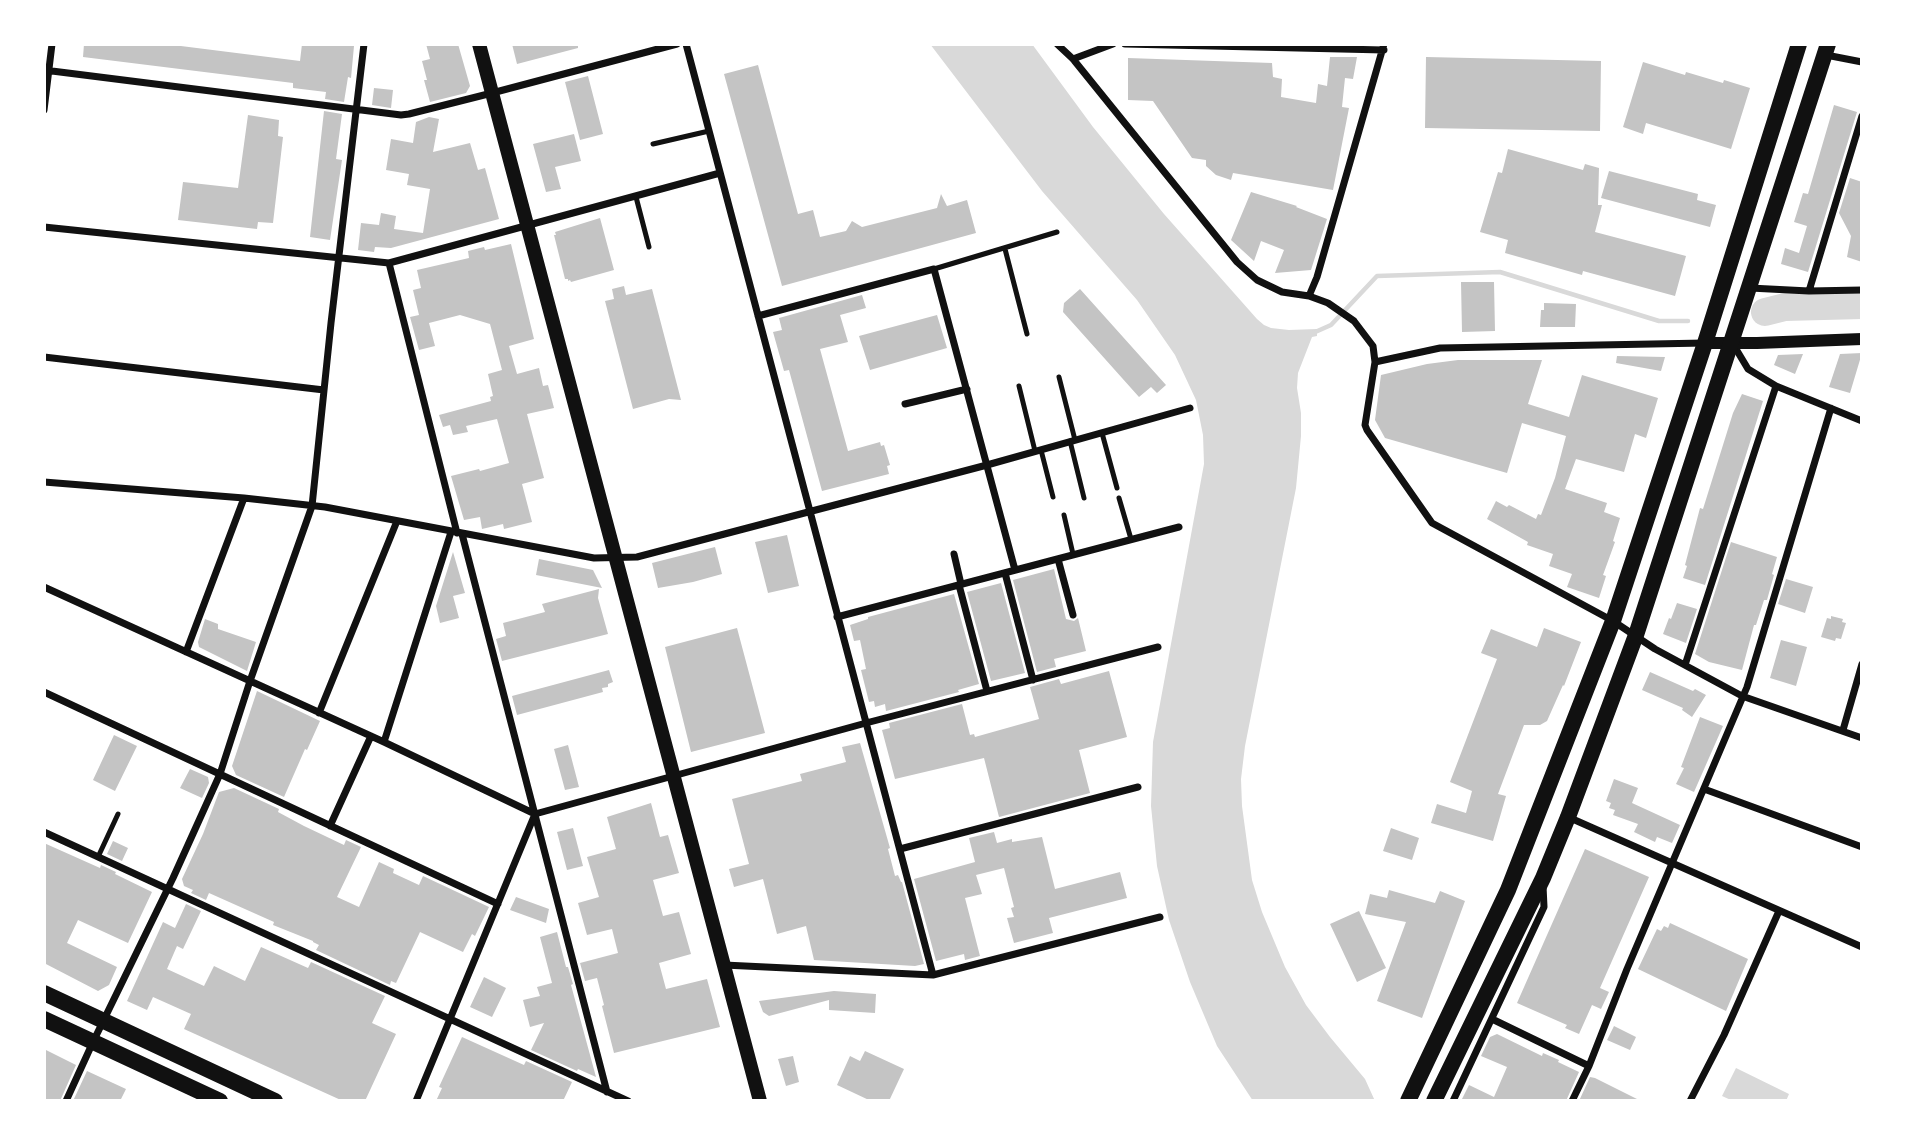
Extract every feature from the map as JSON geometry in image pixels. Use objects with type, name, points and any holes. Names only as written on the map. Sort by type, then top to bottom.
[{"type":"main road","points":[[479,44],[760,1101]]},
{"type":"main road","points":[[1408,1101],[1508,890],[1613,621],[1705,343],[1799,44]]},
{"type":"main road","points":[[1434,1101],[1542,878],[1568,817],[1636,635],[1827,49]]},
{"type":"main road","points":[[44,993],[275,1101]]},
{"type":"main road","points":[[44,1019],[220,1101]]},
{"type":"street","points":[[44,110],[46,70],[52,44]]},
{"type":"street","points":[[66,1101],[220,774],[312,506],[364,44]]},
{"type":"street","points":[[46,70],[356,110],[409,114],[677,44]]},
{"type":"street","points":[[686,44],[933,975]]},
{"type":"street","points":[[1056,44],[1073,59],[1237,262],[1257,280],[1282,292],[1309,296],[1338,309],[1354,321],[1373,346],[1375,362],[1365,425],[1432,523],[1613,621],[1655,649],[1742,696],[1862,738]]},
{"type":"street","points":[[1073,59],[1114,44]]},
{"type":"street","points":[[1125,44],[1384,47],[1317,277],[1309,296]]},
{"type":"street","points":[[1827,49],[1862,62]]},
{"type":"street","points":[[1809,291],[1862,116]]},
{"type":"street","points":[[44,227],[389,263],[720,173]]},
{"type":"street","points":[[389,263],[457,533],[535,814],[607,1091]]},
{"type":"street","points":[[758,316],[934,270],[1015,570]]},
{"type":"street","points":[[1749,288],[1862,290]]},
{"type":"street","points":[[1375,362],[1440,348],[1732,344],[1862,339]]},
{"type":"street","points":[[1732,344],[1748,369],[1776,386],[1862,421]]},
{"type":"street","points":[[44,357],[324,390]]},
{"type":"street","points":[[1685,665],[1776,386]]},
{"type":"street","points":[[905,404],[967,389]]},
{"type":"street","points":[[44,482],[312,506],[594,558],[637,557],[1191,408]]},
{"type":"street","points":[[1572,1101],[1747,687],[1831,408]]},
{"type":"street","points":[[186,652],[244,498]]},
{"type":"street","points":[[319,713],[397,521]]},
{"type":"street","points":[[837,617],[1179,527]]},
{"type":"street","points":[[384,742],[457,533]]},
{"type":"street","points":[[954,554],[986,691]]},
{"type":"street","points":[[1058,558],[1073,615]]},
{"type":"street","points":[[1005,573],[1032,680]]},
{"type":"street","points":[[44,587],[535,814],[1158,646]]},
{"type":"street","points":[[1843,730],[1862,664]]},
{"type":"street","points":[[44,692],[498,904]]},
{"type":"street","points":[[330,826],[371,736]]},
{"type":"street","points":[[900,849],[1138,787]]},
{"type":"street","points":[[1704,789],[1862,847]]},
{"type":"street","points":[[416,1101],[535,814]]},
{"type":"street","points":[[1568,817],[1862,947]]},
{"type":"street","points":[[44,832],[628,1101]]},
{"type":"street","points":[[1453,1101],[1544,907],[1542,878]]},
{"type":"street","points":[[1690,1101],[1724,1035],[1779,911]]},
{"type":"street","points":[[723,965],[933,975],[1160,917]]},
{"type":"street","points":[[1492,1019],[1589,1066]]},
{"type":"lane","points":[[653,144],[709,131]]},
{"type":"lane","points":[[636,197],[649,247]]},
{"type":"lane","points":[[934,270],[1057,232]]},
{"type":"lane","points":[[1005,249],[1027,334]]},
{"type":"lane","points":[[1059,377],[1084,498]]},
{"type":"lane","points":[[1019,386],[1053,497]]},
{"type":"lane","points":[[1102,433],[1116,488]]},
{"type":"lane","points":[[1119,498],[1131,540]]},
{"type":"lane","points":[[1064,515],[1073,554]]},
{"type":"lane","points":[[98,857],[118,814]]},
{"type":"shaded area","points":[[930,44],[1032,44],[1093,127],[1164,214],[1257,319],[1271,328],[1317,329],[1317,336],[1312,337],[1298,373],[1301,436],[1296,488],[1245,746],[1241,779],[1242,806],[1252,880],[1285,967],[1306,1005],[1365,1079],[1375,1101],[1253,1101],[1217,1046],[1190,982],[1169,920],[1157,866],[1151,806],[1153,742],[1204,464],[1203,435],[1196,400],[1175,355],[1137,300],[1042,191]]},
{"type":"shaded area","points":[[1736,1068],[1789,1094],[1786,1101],[1733,1101],[1722,1096]]},
{"type":"building","points":[[84,44],[165,44],[300,61],[302,44],[354,46],[351,78],[348,77],[344,102],[325,99],[326,92],[293,88],[293,83],[83,57]]},
{"type":"building","points":[[426,44],[458,44],[470,86],[466,93],[430,102],[422,61],[430,59]]},
{"type":"building","points":[[512,44],[578,44],[578,48],[517,64]]},
{"type":"building","points":[[1330,57],[1357,57],[1353,79],[1345,78],[1342,107],[1349,108],[1333,190],[1233,173],[1231,180],[1216,175],[1206,166],[1206,160],[1192,158],[1153,101],[1128,100],[1128,58],[1272,63],[1273,77],[1282,79],[1281,97],[1316,103],[1318,84],[1327,86]]},
{"type":"building","points":[[1426,57],[1601,61],[1600,131],[1425,128]]},
{"type":"building","points":[[1643,62],[1685,75],[1686,72],[1750,88],[1731,149],[1646,123],[1643,134],[1623,127]]},
{"type":"building","points":[[758,65],[798,214],[813,210],[820,237],[846,231],[852,221],[862,227],[937,208],[941,194],[947,206],[967,200],[976,233],[782,286],[724,74]]},
{"type":"building","points":[[588,76],[603,134],[580,140],[565,82]]},
{"type":"building","points":[[374,88],[393,90],[391,108],[372,105]]},
{"type":"building","points":[[1834,105],[1857,112],[1808,272],[1781,264],[1785,248],[1799,253],[1807,226],[1794,222],[1803,193],[1808,194]]},
{"type":"building","points":[[324,111],[342,114],[336,159],[342,160],[330,240],[310,237]]},
{"type":"building","points":[[248,115],[279,120],[278,136],[283,137],[273,223],[258,222],[257,229],[178,220],[183,182],[238,188]]},
{"type":"building","points":[[429,117],[439,119],[433,152],[470,143],[478,170],[485,168],[499,219],[391,248],[375,247],[374,252],[358,250],[361,223],[379,225],[381,213],[396,216],[394,229],[423,233],[430,189],[407,185],[409,174],[386,170],[391,139],[413,143],[416,122]]},
{"type":"building","points":[[574,134],[581,161],[555,167],[561,189],[546,192],[533,144]]},
{"type":"building","points":[[1508,149],[1583,170],[1585,164],[1599,168],[1598,205],[1602,205],[1595,232],[1686,256],[1675,296],[1583,271],[1582,275],[1505,253],[1508,240],[1480,232],[1498,172],[1502,173]]},
{"type":"building","points":[[1609,171],[1698,194],[1697,200],[1716,205],[1710,227],[1601,198]]},
{"type":"building","points":[[1850,178],[1862,182],[1862,262],[1847,257],[1851,236],[1839,213]]},
{"type":"building","points":[[1251,192],[1297,206],[1327,219],[1311,270],[1275,273],[1284,250],[1261,241],[1254,261],[1231,240]]},
{"type":"building","points":[[600,218],[614,270],[568,281],[565,279],[555,232]]},
{"type":"building","points":[[511,244],[534,339],[509,346],[517,374],[539,368],[543,386],[548,385],[554,408],[527,414],[544,478],[522,484],[532,522],[504,529],[503,524],[482,529],[480,517],[464,520],[451,476],[509,463],[497,419],[466,426],[468,432],[453,435],[450,425],[443,427],[439,415],[491,401],[490,397],[493,396],[488,374],[502,370],[490,324],[460,315],[429,323],[435,346],[419,350],[410,317],[419,315],[413,290],[421,288],[417,270],[469,258],[468,251]]},
{"type":"building","points":[[1461,282],[1494,282],[1495,331],[1462,332]]},
{"type":"building","points":[[624,286],[626,295],[652,289],[681,400],[669,399],[633,409],[605,301],[614,299],[612,289]]},
{"type":"building","points":[[1080,289],[1166,385],[1157,393],[1151,387],[1139,397],[1063,312],[1064,303]]},
{"type":"building","points":[[862,295],[866,308],[840,315],[848,342],[820,349],[848,451],[880,442],[881,446],[884,445],[890,465],[887,466],[889,474],[822,491],[789,370],[784,371],[773,332],[782,330],[779,318]]},
{"type":"building","points":[[1544,303],[1576,304],[1575,327],[1540,327]]},
{"type":"building","points":[[937,315],[947,348],[870,370],[859,336]]},
{"type":"building","points":[[1862,353],[1850,393],[1829,387],[1840,354]]},
{"type":"building","points":[[1803,354],[1795,374],[1774,365],[1778,355]]},
{"type":"building","points":[[1617,356],[1665,357],[1661,371],[1616,363]]},
{"type":"building","points":[[1458,360],[1542,360],[1528,404],[1569,417],[1582,375],[1658,398],[1646,438],[1635,434],[1624,472],[1576,459],[1565,489],[1607,503],[1604,512],[1620,518],[1599,598],[1567,587],[1572,574],[1549,566],[1553,554],[1527,545],[1528,542],[1487,519],[1496,501],[1536,519],[1538,514],[1541,515],[1555,478],[1566,436],[1522,423],[1507,473],[1385,438],[1375,420],[1381,375]]},
{"type":"building","points":[[1742,394],[1763,401],[1705,585],[1683,578],[1687,566],[1685,565],[1700,508],[1703,509],[1733,413]]},
{"type":"building","points":[[787,535],[799,586],[768,593],[755,542]]},
{"type":"building","points":[[1731,542],[1777,557],[1767,600],[1764,600],[1754,625],[1742,670],[1709,662],[1695,654]]},
{"type":"building","points":[[715,547],[722,574],[658,588],[652,563]]},
{"type":"building","points":[[453,552],[465,593],[453,596],[459,618],[440,623],[436,606]]},
{"type":"building","points":[[539,559],[593,570],[602,588],[536,575]]},
{"type":"building","points":[[1054,569],[1066,619],[1074,621],[1078,618],[1086,651],[1054,659],[1056,667],[1037,672],[1013,580]]},
{"type":"building","points":[[1786,579],[1813,587],[1805,613],[1778,604]]},
{"type":"building","points":[[1001,583],[1025,673],[991,681],[967,592]]},
{"type":"building","points":[[599,589],[598,598],[608,634],[502,661],[496,639],[506,636],[503,623],[545,612],[542,604]]},
{"type":"building","points":[[954,594],[979,684],[958,690],[959,692],[886,711],[885,704],[875,707],[874,701],[869,702],[861,670],[866,669],[860,640],[854,641],[850,625],[868,617]]},
{"type":"building","points":[[1677,603],[1697,609],[1686,643],[1663,634]]},
{"type":"building","points":[[1831,616],[1843,619],[1842,622],[1846,623],[1841,639],[1836,638],[1835,641],[1821,637],[1827,618],[1831,619]]},
{"type":"building","points":[[205,619],[218,624],[218,629],[256,642],[247,671],[199,647]]},
{"type":"building","points":[[737,628],[765,733],[691,752],[665,647]]},
{"type":"building","points":[[1544,628],[1581,642],[1547,721],[1540,725],[1524,725],[1498,794],[1506,796],[1493,841],[1431,823],[1437,804],[1466,813],[1472,791],[1450,782],[1497,659],[1481,653],[1491,629],[1537,647]]},
{"type":"building","points":[[1781,640],[1807,647],[1796,686],[1770,678]]},
{"type":"building","points":[[609,670],[613,682],[602,688],[603,692],[517,715],[512,696]]},
{"type":"building","points":[[1109,671],[1127,737],[1079,750],[1090,793],[999,817],[984,758],[895,779],[882,730],[890,728],[889,723],[962,704],[970,735],[974,734],[975,737],[1039,719],[1030,687],[1059,679],[1061,684]]},
{"type":"building","points":[[1650,672],[1706,695],[1692,717],[1682,710],[1683,708],[1642,690]]},
{"type":"building","points":[[257,691],[320,721],[284,797],[236,775],[232,766]]},
{"type":"building","points":[[1700,717],[1723,726],[1694,792],[1676,784],[1684,768],[1681,767]]},
{"type":"building","points":[[114,735],[137,746],[115,791],[93,780]]},
{"type":"building","points":[[860,743],[890,848],[888,849],[895,876],[898,875],[902,882],[924,964],[915,966],[814,960],[806,926],[777,934],[763,879],[734,887],[729,869],[749,864],[732,799],[802,781],[800,774],[846,762],[842,747]]},
{"type":"building","points":[[568,745],[579,787],[565,790],[554,749]]},
{"type":"building","points":[[190,769],[208,777],[209,783],[202,798],[180,788]]},
{"type":"building","points":[[1614,779],[1638,788],[1632,803],[1680,825],[1672,843],[1657,837],[1655,842],[1634,832],[1638,824],[1613,815],[1615,810],[1609,808],[1611,803],[1606,801]]},
{"type":"building","points":[[234,788],[344,845],[346,840],[361,847],[337,897],[359,907],[379,862],[394,869],[393,873],[419,885],[423,876],[489,907],[475,936],[472,934],[463,952],[420,932],[396,983],[391,981],[390,985],[316,950],[319,945],[313,941],[273,925],[274,922],[209,893],[206,900],[191,893],[193,890],[184,886],[182,879],[219,792]]},
{"type":"building","points":[[651,803],[660,837],[668,835],[679,873],[653,880],[663,916],[679,912],[691,954],[659,963],[666,989],[707,979],[720,1027],[614,1053],[597,978],[585,981],[580,963],[618,953],[612,929],[587,935],[578,903],[599,897],[587,857],[616,849],[607,817]]},
{"type":"building","points":[[573,828],[583,866],[567,870],[557,832]]},
{"type":"building","points":[[1391,828],[1419,838],[1412,860],[1383,851]]},
{"type":"building","points":[[994,832],[997,843],[1042,837],[1055,889],[1120,872],[1127,898],[1049,918],[1053,933],[1014,943],[1007,918],[1014,917],[1011,908],[1014,907],[1004,868],[976,875],[982,894],[965,898],[980,956],[965,960],[964,954],[936,961],[914,879],[975,862],[969,838]]},
{"type":"building","points":[[113,841],[128,848],[122,861],[107,854]]},
{"type":"building","points":[[44,843],[100,868],[101,865],[152,892],[128,943],[78,920],[67,943],[117,967],[109,985],[98,991],[44,963]]},
{"type":"building","points":[[1585,849],[1649,877],[1600,988],[1609,992],[1601,1009],[1592,1005],[1579,1034],[1565,1028],[1567,1025],[1517,1003]]},
{"type":"building","points":[[1389,890],[1435,903],[1440,891],[1465,901],[1422,1018],[1377,1001],[1406,922],[1365,914],[1370,894],[1387,898]]},
{"type":"building","points":[[516,897],[549,909],[546,923],[510,910]]},
{"type":"building","points":[[186,904],[201,911],[183,949],[177,946],[167,969],[204,986],[214,966],[245,981],[261,947],[308,968],[311,962],[385,996],[372,1023],[396,1034],[365,1101],[343,1101],[184,1029],[191,1014],[153,997],[147,1010],[127,1001],[163,922],[175,928]]},
{"type":"building","points":[[1359,911],[1386,968],[1357,982],[1330,924]]},
{"type":"building","points":[[1670,923],[1748,959],[1726,1011],[1638,969],[1657,929],[1661,931],[1664,926],[1668,928]]},
{"type":"building","points":[[557,932],[596,1077],[531,1050],[544,1023],[530,1027],[523,1000],[540,996],[537,987],[552,983],[540,937]]},
{"type":"building","points":[[484,977],[506,988],[492,1017],[470,1007]]},
{"type":"building","points":[[834,991],[876,994],[875,1013],[829,1010],[829,1000],[769,1016],[763,1012],[759,1001]]},
{"type":"building","points":[[1614,1026],[1636,1037],[1630,1050],[1607,1040]]},
{"type":"building","points":[[1497,1034],[1542,1056],[1543,1053],[1559,1060],[1558,1062],[1579,1072],[1566,1101],[1461,1101],[1469,1085],[1494,1097],[1507,1067],[1481,1056],[1490,1037]]},
{"type":"building","points":[[462,1037],[524,1065],[526,1061],[572,1082],[563,1101],[436,1101],[442,1088],[439,1087]]},
{"type":"building","points":[[44,1049],[76,1065],[60,1101],[44,1101]]},
{"type":"building","points":[[865,1051],[904,1069],[889,1101],[871,1101],[837,1085],[850,1056],[860,1061]]},
{"type":"building","points":[[793,1056],[799,1082],[786,1086],[778,1059]]},
{"type":"building","points":[[87,1071],[126,1089],[120,1101],[73,1101]]},
{"type":"building","points":[[1590,1077],[1595,1078],[1641,1101],[1579,1101]]},
{"type":"waterway","points":[[1313,333],[1331,325],[1377,276],[1500,272],[1659,321],[1688,321]]},
{"type":"waterway","points":[[1765,312],[1785,307],[1862,305]]}]
